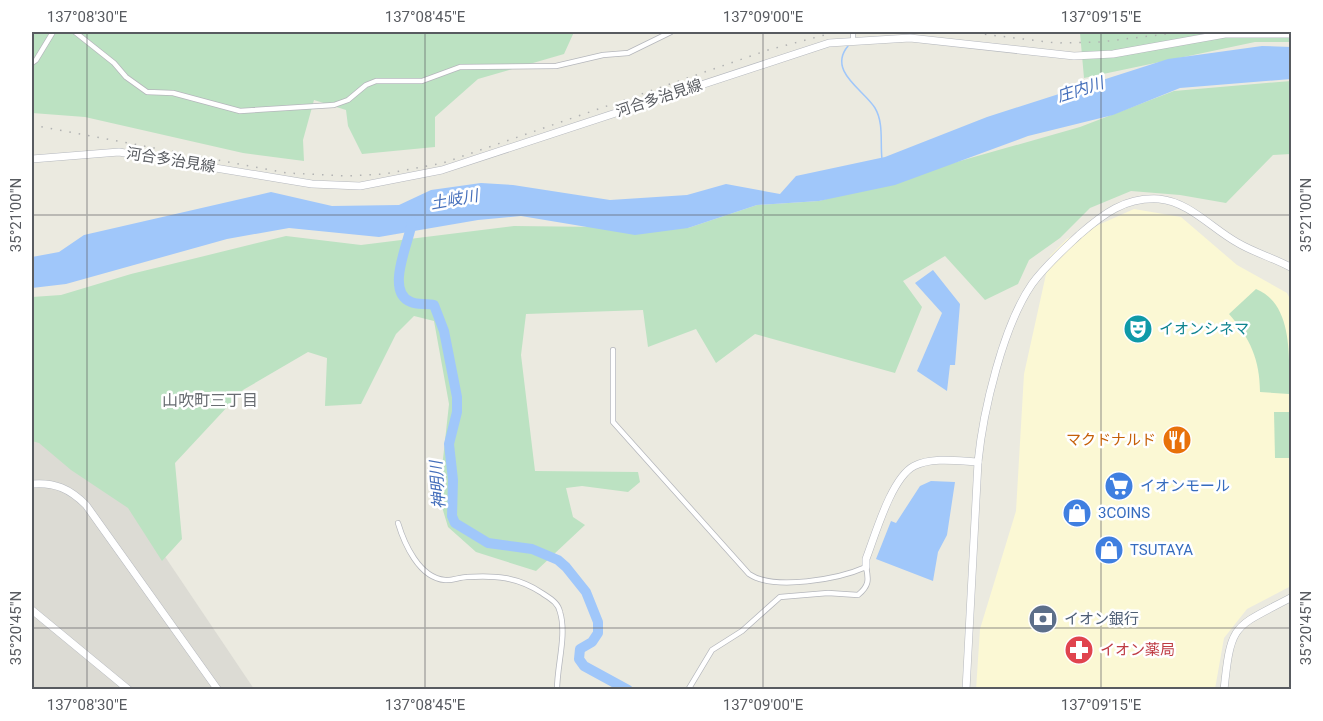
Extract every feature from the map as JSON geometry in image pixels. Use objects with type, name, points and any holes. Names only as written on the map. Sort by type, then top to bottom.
[{"type":"street","points":[[32,63],[53,32]]},
{"type":"street","points":[[75,32],[114,63],[126,77],[147,92],[173,93],[240,111],[334,105],[348,100],[366,85],[376,81],[422,81],[460,68],[541,68],[628,53],[670,32]]},
{"type":"street","name":"河合多治見線","points":[[32,159],[119,152],[312,184],[360,186],[442,170],[853,35],[910,38],[1074,56],[1113,54],[1225,34],[1292,34]]},
{"type":"street","points":[[966,690],[978,462],[989,394],[1019,305],[1050,261],[1109,210],[1130,201],[1161,199],[1179,204],[1238,243],[1292,268]]},
{"type":"street","points":[[613,350],[613,422],[749,574],[757,579],[768,581],[831,579],[866,567]]},
{"type":"street","points":[[688,690],[712,650],[742,631],[780,597],[858,595],[866,589],[869,580],[866,559],[896,486],[913,466],[928,462],[978,462]]},
{"type":"street","points":[[32,484],[46,482],[71,491],[86,505],[218,690]]},
{"type":"street","points":[[398,523],[409,554],[436,578],[442,580],[475,576],[509,578],[528,584],[555,602],[562,622],[557,690]]},
{"type":"street","points":[[1224,690],[1234,632],[1243,623],[1292,597]]},
{"type":"street","points":[[32,610],[129,690]]},
{"type":"shaded area","name":"イオンモール","points":[[1134,209],[1181,217],[1237,265],[1287,293],[1291,301],[1291,586],[1247,609],[1224,638],[1215,689],[976,690],[980,629],[1016,511],[1024,374],[1050,256],[1067,239]]},
{"type":"shaded area","points":[[32,435],[129,503],[254,689],[32,689]]},
{"type":"green space","points":[[32,32],[574,32],[564,54],[478,79],[435,117],[435,147],[362,154],[348,126],[346,110],[314,100],[303,140],[304,161],[243,153],[85,117],[32,113]]},
{"type":"green space","points":[[1071,32],[1291,32],[1292,42],[1255,42],[1084,78],[1080,33]]},
{"type":"green space","points":[[1291,81],[1291,154],[1273,155],[1226,203],[1180,195],[1131,191],[1090,208],[1060,238],[1029,260],[1018,284],[985,300],[945,256],[903,281],[922,307],[895,373],[755,334],[716,363],[696,329],[648,347],[643,310],[526,314],[521,355],[535,471],[638,472],[640,482],[628,492],[582,486],[566,488],[573,517],[585,525],[536,571],[476,552],[448,527],[439,497],[437,475],[443,459],[449,404],[434,321],[414,316],[396,334],[361,404],[325,406],[327,358],[308,352],[243,390],[175,463],[182,539],[162,561],[128,508],[71,470],[39,443],[32,441],[32,297],[61,295],[131,274],[286,236],[361,245],[514,226],[688,228],[757,205],[819,201],[1080,127],[1174,91]]},
{"type":"green space","points":[[1256,289],[1268,296],[1277,307],[1283,320],[1289,350],[1289,394],[1260,392],[1256,360],[1243,332],[1229,314]]},
{"type":"green space","points":[[1274,412],[1290,412],[1291,458],[1275,458]]},
{"type":"water","points":[[1262,46],[1291,47],[1291,79],[1180,88],[1113,115],[1028,136],[895,185],[819,201],[757,205],[688,228],[635,235],[521,216],[478,220],[379,237],[289,228],[227,239],[66,284],[32,288],[32,257],[59,252],[84,235],[271,192],[332,206],[399,205],[431,190],[481,183],[513,185],[610,200],[687,195],[726,184],[780,194],[796,176],[885,157],[987,117],[1168,59]]},
{"type":"water","points":[[933,270],[960,304],[955,365],[950,365],[947,391],[917,371],[942,313],[915,283]]},
{"type":"water","points":[[931,481],[955,482],[947,535],[938,552],[933,581],[876,559],[891,521],[896,523],[920,486]]},
{"type":"waterway","points":[[848,46],[843,55],[844,72],[870,101],[878,114],[881,127],[882,159]]},
{"type":"waterway","name":"神明川","points":[[412,222],[401,265],[399,288],[403,296],[411,302],[434,305],[444,331],[457,397],[457,412],[449,444],[453,480],[452,516],[455,523],[488,543],[532,549],[558,560],[566,567],[586,592],[598,622],[598,633],[592,642],[580,649],[579,659],[584,666],[628,690]]},
{"type":"railway","points":[[32,125],[287,173],[347,176],[384,174],[443,163],[768,50],[836,32]]},
{"type":"railway","points":[[966,32],[1056,43],[1100,42],[1183,32]]},
{"type":"place","name":"イオンシネマ","points":[[1138,329]]},
{"type":"place","name":"マクドナルド","points":[[1177,440]]},
{"type":"place","name":"イオンモール","points":[[1119,486]]},
{"type":"place","name":"3COINS","points":[[1077,513]]},
{"type":"place","name":"TSUTAYA","points":[[1109,550]]},
{"type":"place","name":"イオン銀行","points":[[1043,619]]},
{"type":"place","name":"イオン薬局","points":[[1079,650]]},
{"type":"district","name":"山吹町三丁目","points":[[210,400]]},
{"type":"water label","name":"庄内川","points":[[1080,89]]},
{"type":"water label","name":"土岐川","points":[[454,199]]}]
